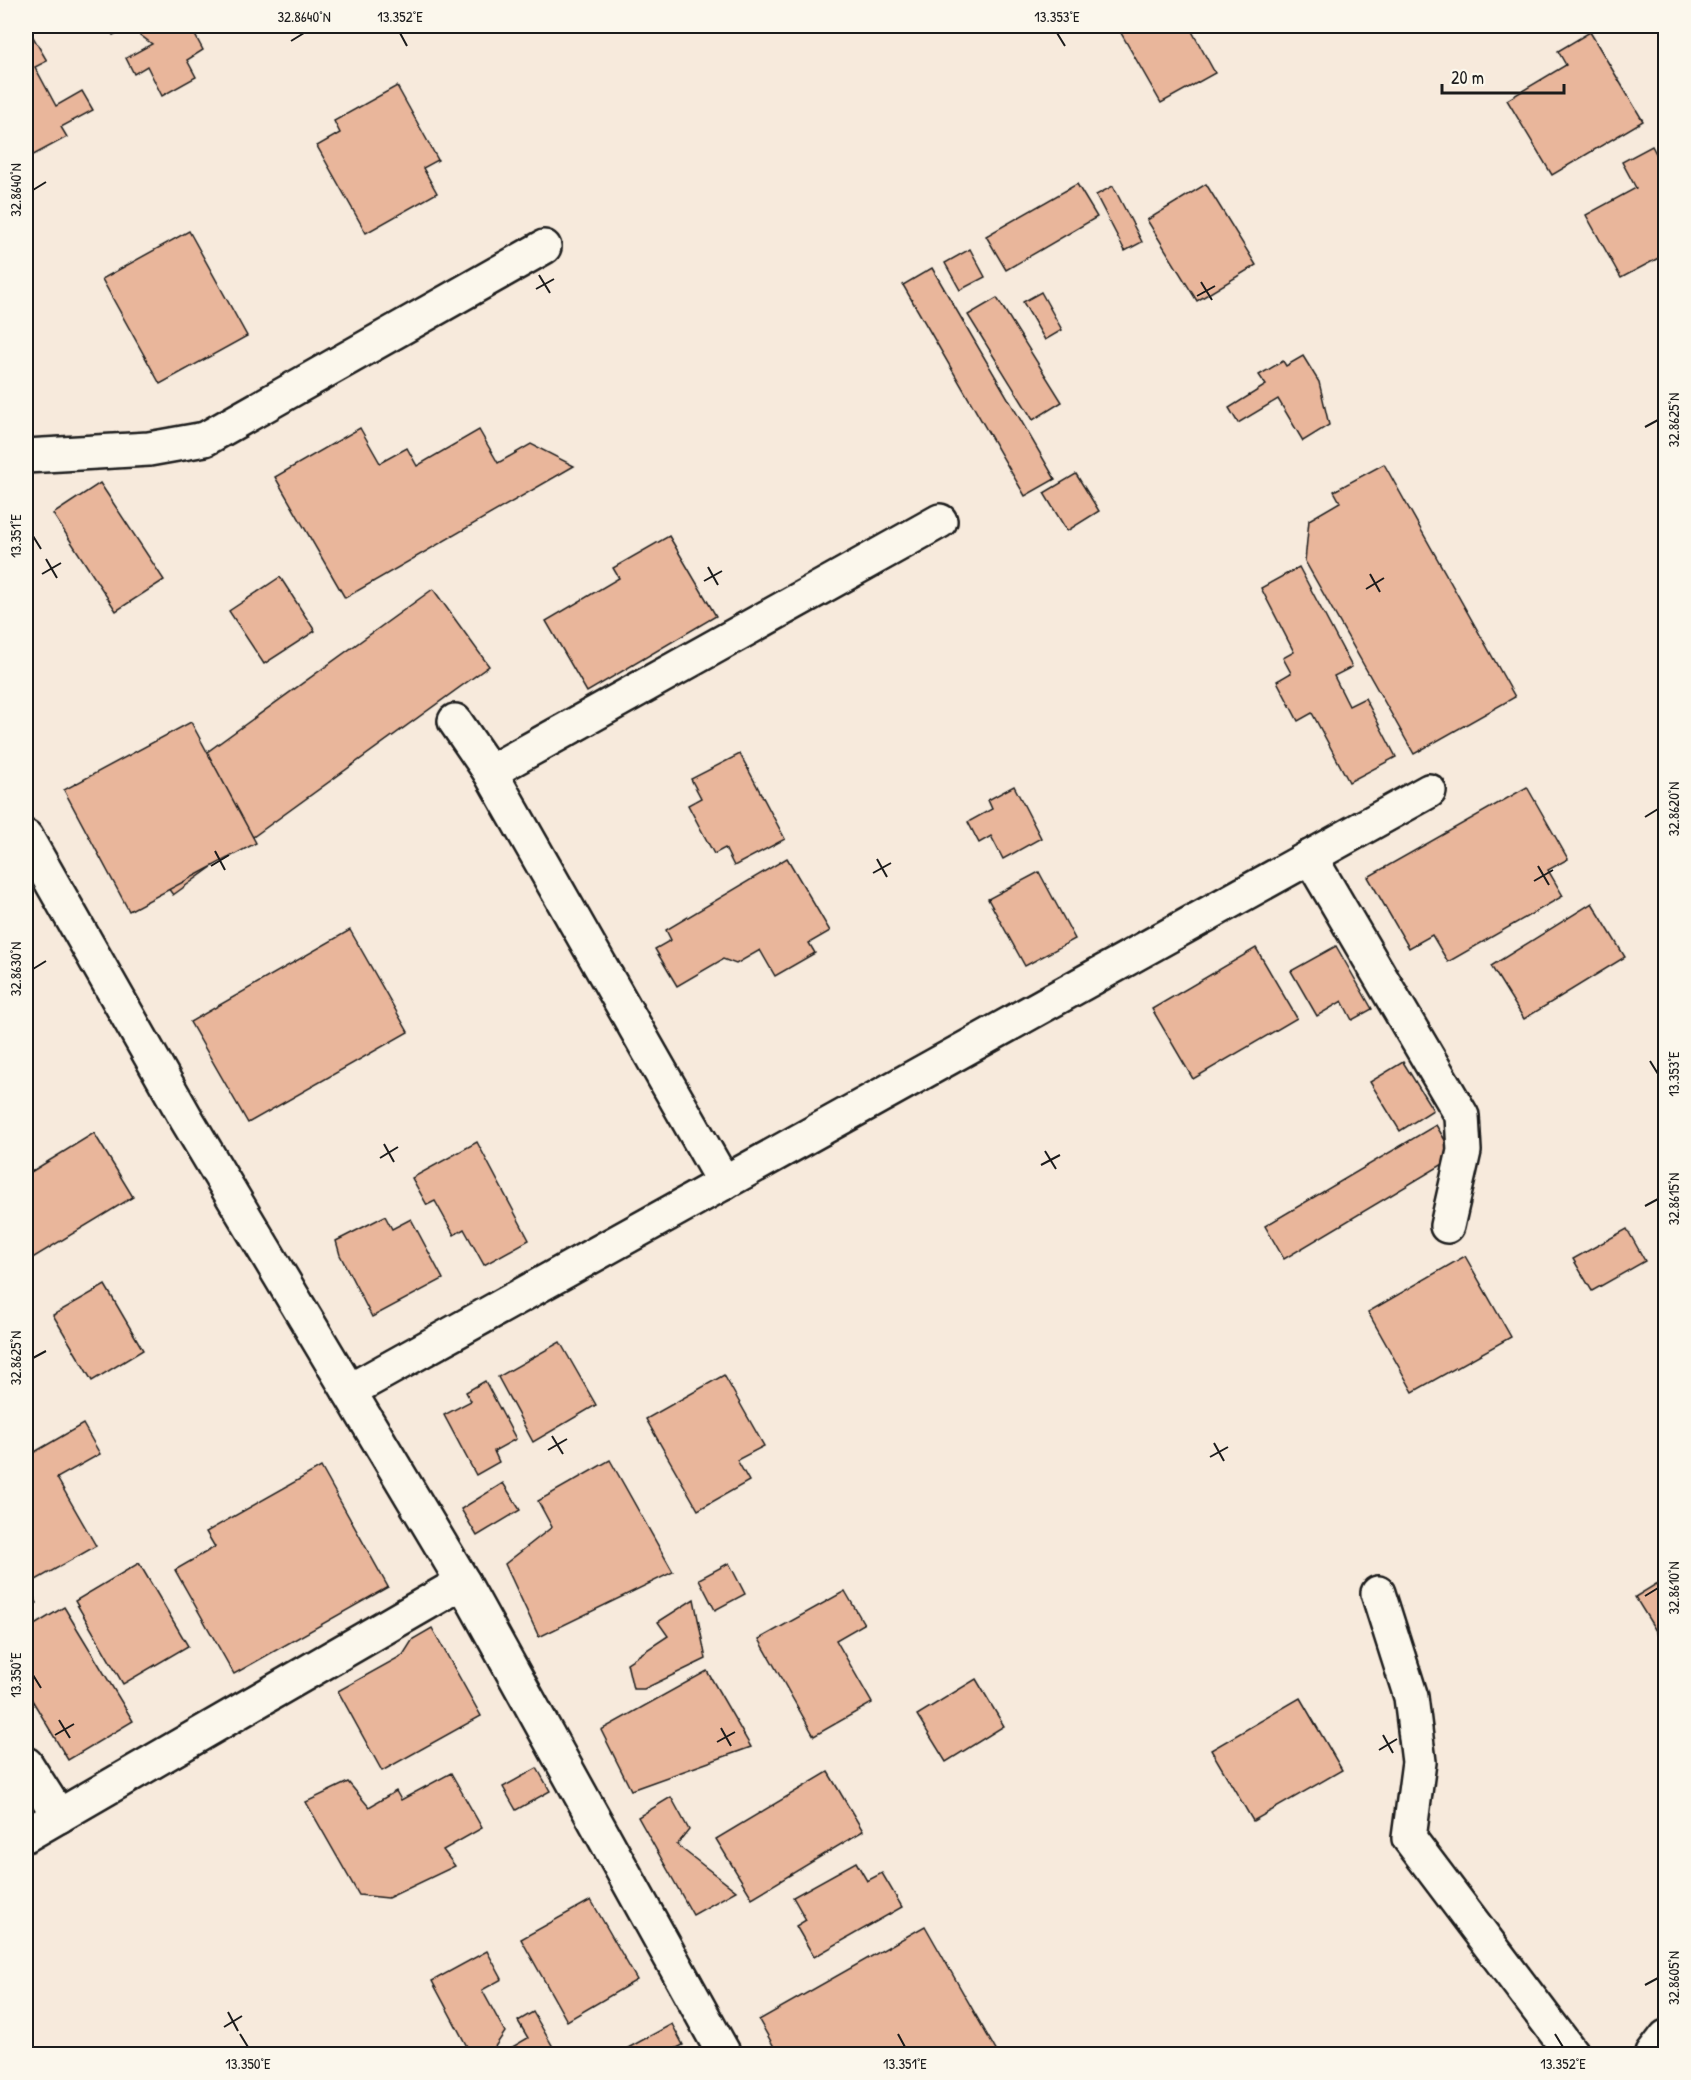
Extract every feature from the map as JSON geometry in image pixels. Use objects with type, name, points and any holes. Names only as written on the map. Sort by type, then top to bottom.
[{"type":"street","points":[[26,456],[149,449],[205,439],[544,247]]},
{"type":"street","points":[[490,772],[940,521]]},
{"type":"street","points":[[455,721],[490,772],[724,1183]]},
{"type":"street","points":[[349,1391],[1429,790]]},
{"type":"street","points":[[26,837],[187,1120],[463,1582],[724,2055]]},
{"type":"street","points":[[1310,857],[1462,1116],[1464,1151],[1447,1226]]},
{"type":"street","points":[[26,1834],[463,1582]]},
{"type":"street","points":[[1378,1593],[1413,1708],[1419,1762],[1408,1838],[1572,2055]]},
{"type":"street","points":[[26,1764],[59,1816]]},
{"type":"street","points":[[1653,2055],[1665,2037]]},
{"type":"building","points":[[107,26],[203,26],[205,29],[195,35],[203,50],[187,60],[196,77],[162,96],[147,66],[134,74],[126,58],[152,44],[129,27],[113,35]]},
{"type":"building","points":[[1117,26],[1189,26],[1215,73],[1161,103]]},
{"type":"building","points":[[1590,32],[1643,121],[1552,175],[1507,100],[1566,65],[1558,51]]},
{"type":"building","points":[[33,37],[47,61],[35,67],[56,106],[82,91],[93,110],[61,127],[67,137],[26,159],[26,41]]},
{"type":"building","points":[[397,86],[438,160],[423,168],[437,193],[366,233],[317,146],[340,133],[334,121]]},
{"type":"building","points":[[1652,146],[1666,172],[1666,254],[1621,278],[1586,215],[1636,188],[1622,162]]},
{"type":"building","points":[[1077,184],[1097,217],[1006,270],[986,236]]},
{"type":"building","points":[[1206,184],[1256,265],[1197,301],[1147,220]]},
{"type":"building","points":[[1113,186],[1142,242],[1125,251],[1096,195]]},
{"type":"building","points":[[189,231],[247,336],[160,384],[102,279]]},
{"type":"building","points":[[970,249],[985,277],[960,290],[945,263]]},
{"type":"building","points":[[932,268],[1055,479],[1025,496],[903,285]]},
{"type":"building","points":[[1041,292],[1062,330],[1045,340],[1023,302]]},
{"type":"building","points":[[997,298],[1062,402],[1033,420],[968,315]]},
{"type":"building","points":[[1303,356],[1319,382],[1329,425],[1303,441],[1278,399],[1238,423],[1229,408],[1266,385],[1259,375],[1283,361],[1286,366]]},
{"type":"building","points":[[360,428],[380,463],[407,448],[417,466],[479,430],[498,463],[531,444],[574,466],[345,598],[275,477]]},
{"type":"building","points":[[1384,464],[1515,697],[1414,754],[1305,561],[1309,520],[1340,502],[1334,491]]},
{"type":"building","points":[[1076,474],[1099,511],[1067,531],[1044,493]]},
{"type":"building","points":[[100,483],[164,580],[116,611],[53,514]]},
{"type":"building","points":[[669,536],[716,616],[587,692],[546,621],[619,578],[613,568]]},
{"type":"building","points":[[1299,567],[1352,667],[1334,676],[1349,706],[1365,698],[1396,757],[1349,782],[1312,713],[1298,721],[1277,681],[1291,673],[1283,658],[1294,652],[1261,588]]},
{"type":"building","points":[[280,577],[315,631],[264,664],[229,611]]},
{"type":"building","points":[[433,589],[489,666],[173,895],[117,817]]},
{"type":"building","points":[[191,722],[256,843],[129,911],[64,790]]},
{"type":"building","points":[[740,754],[785,839],[734,866],[725,848],[714,854],[688,805],[701,798],[691,779]]},
{"type":"building","points":[[1014,786],[1041,838],[1003,859],[991,836],[979,843],[968,822],[992,809],[988,800]]},
{"type":"building","points":[[1527,787],[1568,859],[1548,870],[1563,896],[1448,962],[1432,935],[1409,948],[1368,877]]},
{"type":"building","points":[[787,858],[830,931],[809,943],[815,953],[775,976],[760,950],[736,964],[723,959],[677,986],[655,949],[671,940],[666,930]]},
{"type":"building","points":[[1039,872],[1075,939],[1025,966],[988,899]]},
{"type":"building","points":[[1592,903],[1625,957],[1524,1019],[1491,966]]},
{"type":"building","points":[[350,930],[408,1032],[248,1123],[190,1022]]},
{"type":"building","points":[[1336,946],[1372,1009],[1352,1020],[1342,1001],[1317,1016],[1291,971]]},
{"type":"building","points":[[1256,948],[1297,1018],[1193,1079],[1152,1009]]},
{"type":"building","points":[[1403,1062],[1433,1110],[1400,1131],[1370,1082]]},
{"type":"building","points":[[1436,1125],[1455,1157],[1284,1259],[1265,1226]]},
{"type":"building","points":[[94,1133],[133,1197],[26,1262],[26,1175]]},
{"type":"building","points":[[477,1142],[529,1240],[484,1265],[464,1229],[454,1235],[435,1201],[427,1205],[412,1178]]},
{"type":"building","points":[[385,1216],[392,1229],[411,1219],[443,1279],[372,1317],[340,1255],[336,1241]]},
{"type":"building","points":[[1627,1229],[1645,1261],[1592,1291],[1573,1259]]},
{"type":"building","points":[[1465,1256],[1511,1337],[1413,1392],[1368,1312]]},
{"type":"building","points":[[105,1285],[143,1350],[92,1381],[53,1315]]},
{"type":"building","points":[[560,1342],[596,1405],[533,1442],[498,1377]]},
{"type":"building","points":[[724,1375],[764,1446],[737,1460],[749,1481],[698,1510],[646,1419]]},
{"type":"building","points":[[485,1381],[516,1439],[494,1451],[499,1462],[476,1475],[444,1415],[471,1401],[466,1392]]},
{"type":"building","points":[[83,1424],[100,1454],[57,1478],[96,1546],[27,1585],[37,1603],[26,1610],[26,1457]]},
{"type":"building","points":[[610,1460],[673,1572],[539,1637],[505,1564],[552,1527],[538,1501]]},
{"type":"building","points":[[321,1467],[388,1587],[234,1674],[175,1570],[215,1547],[206,1532]]},
{"type":"building","points":[[503,1483],[520,1510],[477,1536],[461,1509]]},
{"type":"building","points":[[139,1563],[188,1646],[123,1684],[75,1601]]},
{"type":"building","points":[[729,1563],[745,1594],[715,1610],[699,1579]]},
{"type":"building","points":[[1666,1578],[1666,1647],[1635,1597]]},
{"type":"building","points":[[845,1591],[864,1624],[836,1640],[872,1703],[814,1736],[759,1639]]},
{"type":"building","points":[[694,1599],[706,1659],[644,1689],[633,1689],[627,1663],[668,1636],[658,1622]]},
{"type":"building","points":[[64,1607],[133,1721],[68,1760],[26,1690],[26,1630]]},
{"type":"building","points":[[432,1628],[481,1716],[382,1771],[338,1691],[403,1655],[413,1639]]},
{"type":"building","points":[[707,1671],[751,1747],[631,1790],[601,1730]]},
{"type":"building","points":[[976,1679],[1004,1726],[946,1762],[917,1715]]},
{"type":"building","points":[[1300,1698],[1342,1770],[1253,1821],[1211,1750]]},
{"type":"building","points":[[537,1768],[550,1791],[516,1810],[503,1787]]},
{"type":"building","points":[[828,1772],[863,1831],[752,1898],[716,1839]]},
{"type":"building","points":[[451,1773],[482,1828],[443,1850],[455,1866],[388,1898],[359,1895],[306,1802],[348,1782],[369,1807],[396,1791],[401,1800]]},
{"type":"building","points":[[671,1797],[689,1830],[677,1845],[736,1891],[693,1915],[638,1817]]},
{"type":"building","points":[[856,1862],[867,1881],[882,1873],[902,1907],[814,1957],[796,1926],[806,1920],[793,1897]]},
{"type":"building","points":[[591,1900],[637,1980],[567,2021],[521,1939]]},
{"type":"building","points":[[925,1926],[998,2054],[778,2054],[759,2020]]},
{"type":"building","points":[[487,1951],[502,1979],[482,1990],[505,2032],[490,2054],[471,2054],[432,1981]]},
{"type":"building","points":[[533,2012],[557,2054],[512,2054],[509,2049],[528,2038],[518,2021]]},
{"type":"building","points":[[672,2024],[683,2045],[665,2054],[617,2054]]}]
